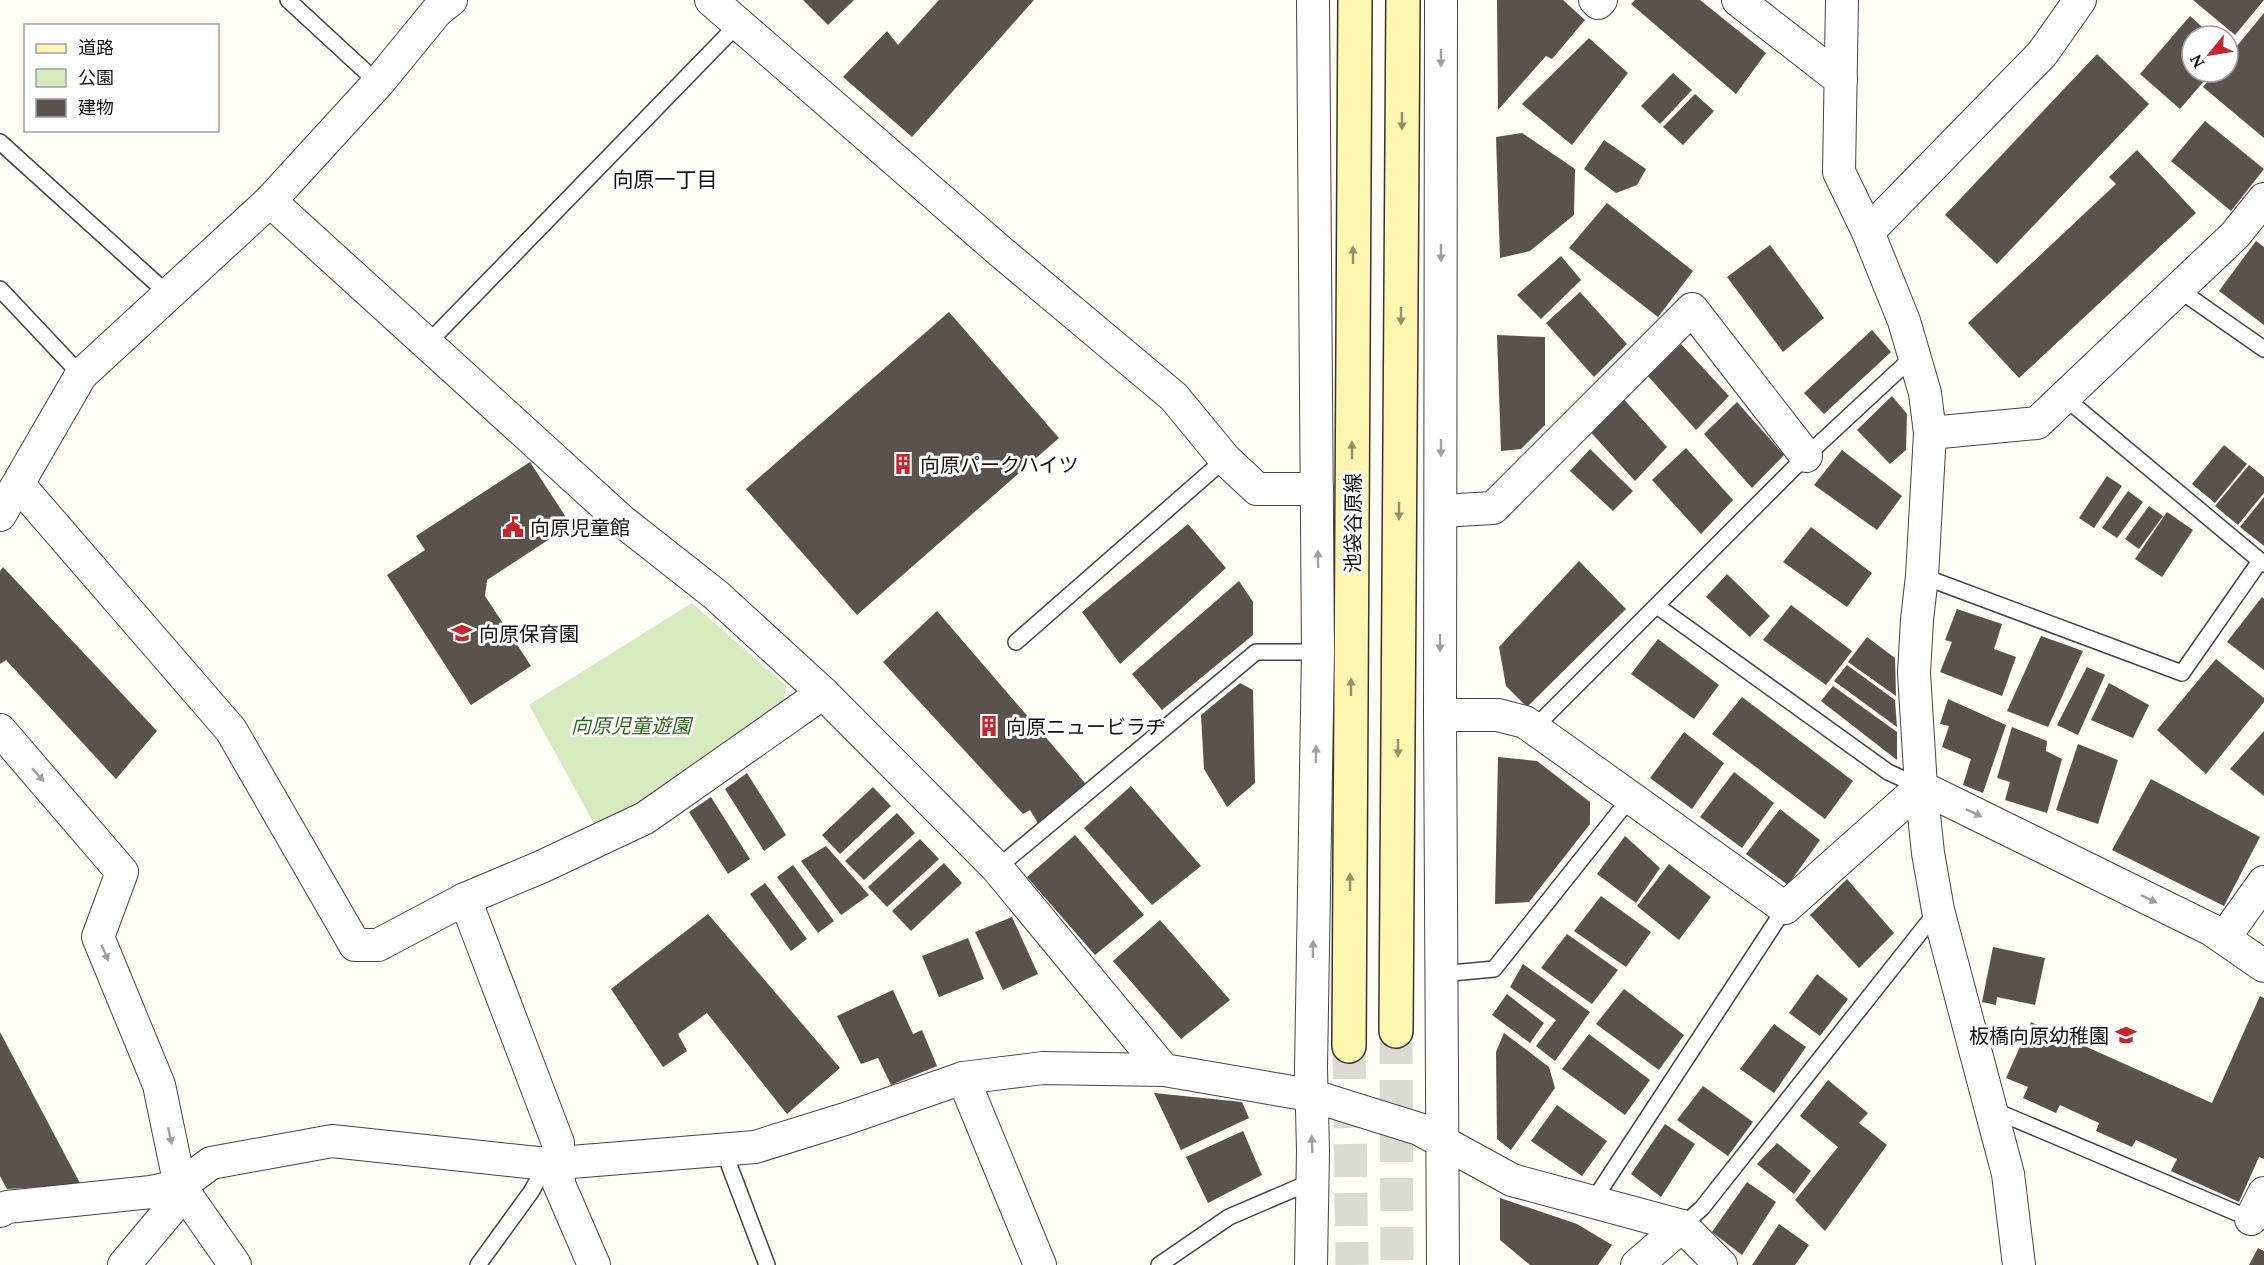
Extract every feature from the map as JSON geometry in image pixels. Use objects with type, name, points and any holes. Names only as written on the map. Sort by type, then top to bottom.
[{"type":"main road","name":"池袋谷原線","points":[[1349,1046],[1354,0]]},
{"type":"main road","points":[[1396,1031],[1403,0]]},
{"type":"street","points":[[0,515],[81,375],[270,201],[378,83],[437,11],[451,0]]},
{"type":"street","points":[[711,0],[1001,252],[1174,397],[1225,459],[1257,489],[1317,489]]},
{"type":"street","points":[[1311,1265],[1313,1181],[1310,1095],[1318,652],[1314,0]]},
{"type":"street","points":[[1441,0],[1440,715],[1443,1265]]},
{"type":"street","points":[[1595,0],[1598,3],[1601,0]]},
{"type":"street","points":[[1738,0],[1841,80]]},
{"type":"street","points":[[1842,0],[1839,172],[1868,232],[1904,321],[1925,393],[1930,433],[1923,576],[1917,620],[1914,673],[1921,787],[1928,853],[1938,910],[2008,1174],[2019,1265]]},
{"type":"street","points":[[1868,232],[2042,54],[2080,0]]},
{"type":"street","points":[[1930,433],[2037,423],[2235,234],[2264,199]]},
{"type":"street","points":[[270,201],[622,521],[716,595],[823,693],[997,868],[1164,1070]]},
{"type":"street","points":[[1441,511],[1493,508],[1692,309],[1806,456]]},
{"type":"street","points":[[19,485],[231,730],[356,945],[378,945],[465,899],[541,867],[645,818],[823,693]]},
{"type":"street","points":[[1440,715],[1498,715],[1526,722],[1785,908],[1921,787]]},
{"type":"street","points":[[0,730],[122,872],[98,937],[159,1085],[180,1186],[235,1265]]},
{"type":"street","points":[[1921,787],[2212,930],[2264,966]]},
{"type":"street","points":[[2223,938],[2264,882]]},
{"type":"street","points":[[465,899],[558,1143],[553,1163],[594,1265]]},
{"type":"street","points":[[0,1211],[7,1207],[150,1192],[180,1186],[211,1162],[332,1141],[553,1163],[756,1147],[963,1078],[1043,1068],[1164,1070],[1310,1095],[1419,1129],[1512,1180],[1682,1226],[1721,1265]]},
{"type":"street","points":[[963,1078],[1040,1265]]},
{"type":"street","points":[[124,1265],[170,1210],[180,1186]]},
{"type":"street","points":[[1637,1265],[1682,1226]]},
{"type":"lane","points":[[288,0],[378,83]]},
{"type":"lane","points":[[427,344],[739,23]]},
{"type":"lane","points":[[0,142],[168,294]]},
{"type":"lane","points":[[0,289],[81,375]]},
{"type":"lane","points":[[2178,289],[2264,349]]},
{"type":"lane","points":[[1534,728],[1806,456],[1915,356]]},
{"type":"lane","points":[[1923,576],[2182,673],[2262,562],[2064,397]]},
{"type":"lane","points":[[1016,642],[1225,459]]},
{"type":"lane","points":[[1657,606],[1888,772],[1921,787]]},
{"type":"lane","points":[[997,868],[1256,652],[1318,652]]},
{"type":"lane","points":[[1441,974],[1494,969],[1631,797]]},
{"type":"lane","points":[[1593,1201],[1785,908]]},
{"type":"lane","points":[[1682,1226],[1702,1208],[1938,910]]},
{"type":"lane","points":[[1989,1108],[2257,1206]]},
{"type":"lane","points":[[723,1149],[767,1265]]},
{"type":"lane","points":[[478,1265],[553,1163]]},
{"type":"lane","points":[[1159,1265],[1229,1217],[1313,1181]]},
{"type":"green space","name":"向原児童遊園","points":[[692,603],[786,686],[784,702],[639,808],[596,827],[529,705]]},
{"type":"building","points":[[803,0],[854,0],[828,25]]},
{"type":"building","points":[[939,0],[1034,0],[912,137],[843,77],[887,31],[898,45]]},
{"type":"building","points":[[1497,0],[1563,0],[1585,20],[1552,59],[1546,56],[1498,110]]},
{"type":"building","points":[[1635,0],[1700,0],[1766,53],[1736,94],[1631,4]]},
{"type":"building","points":[[2193,0],[2264,0],[2240,29],[2240,24],[2222,24]]},
{"type":"building","points":[[2264,13],[2264,138],[2203,87],[2205,84],[2240,84],[2240,42]]},
{"type":"building","points":[[2190,16],[2199,24],[2183,24]]},
{"type":"building","points":[[2180,28],[2180,84],[2201,84],[2180,109],[2140,74]]},
{"type":"building","points":[[1589,38],[1628,73],[1572,145],[1522,104]]},
{"type":"building","points":[[2097,54],[2149,104],[1997,264],[1945,215]]},
{"type":"building","points":[[1673,73],[1692,90],[1660,124],[1641,106]]},
{"type":"building","points":[[1695,94],[1714,111],[1683,145],[1663,127]]},
{"type":"building","points":[[2205,121],[2264,169],[2231,211],[2171,161]]},
{"type":"building","points":[[1522,133],[1575,169],[1574,215],[1530,251],[1500,258],[1496,137]]},
{"type":"building","points":[[1604,140],[1646,169],[1637,185],[1616,193],[1584,169]]},
{"type":"building","points":[[2137,150],[2196,213],[2019,378],[1968,323],[2116,184],[2109,177]]},
{"type":"building","points":[[1607,203],[1693,271],[1658,317],[1569,248]]},
{"type":"building","points":[[2256,241],[2264,247],[2264,325],[2219,291]]},
{"type":"building","points":[[1770,245],[1824,318],[1783,352],[1727,277]]},
{"type":"building","points":[[1561,256],[1581,280],[1541,319],[1517,295]]},
{"type":"building","points":[[1580,292],[1627,344],[1594,377],[1546,323]]},
{"type":"building","name":"向原パークハイツ","points":[[949,312],[1059,438],[857,615],[746,489]]},
{"type":"building","points":[[1872,330],[1891,352],[1824,414],[1804,393]]},
{"type":"building","points":[[1497,335],[1545,337],[1545,425],[1521,449],[1501,451]]},
{"type":"building","points":[[1681,344],[1729,396],[1696,430],[1648,376]]},
{"type":"building","points":[[1620,395],[1667,447],[1635,481],[1586,427]]},
{"type":"building","points":[[1892,396],[1907,414],[1906,450],[1890,464],[1857,430]]},
{"type":"building","points":[[1737,402],[1784,455],[1752,488],[1704,434]]},
{"type":"building","points":[[2224,445],[2247,464],[2215,503],[2192,484]]},
{"type":"building","points":[[1686,448],[1733,500],[1701,534],[1652,480]]},
{"type":"building","points":[[1590,449],[1633,491],[1613,511],[1570,471]]},
{"type":"building","points":[[1842,450],[1902,496],[1877,530],[1814,485]]},
{"type":"building","points":[[530,462],[571,525],[487,580],[485,596],[531,666],[471,705],[387,575],[425,550],[416,536]]},
{"type":"building","points":[[2249,465],[2264,477],[2264,493],[2238,525],[2215,506]]},
{"type":"building","points":[[2107,476],[2122,486],[2094,528],[2079,518]]},
{"type":"building","points":[[2128,491],[2143,502],[2117,538],[2102,528]]},
{"type":"building","points":[[2264,497],[2264,546],[2240,527]]},
{"type":"building","points":[[2149,506],[2163,516],[2139,549],[2125,539]]},
{"type":"building","points":[[2167,512],[2193,530],[2162,577],[2135,559]]},
{"type":"building","points":[[1188,524],[1226,568],[1120,664],[1082,612]]},
{"type":"building","points":[[1811,527],[1872,573],[1847,607],[1783,562]]},
{"type":"building","points":[[1579,561],[1626,609],[1527,707],[1506,686],[1499,647]]},
{"type":"building","points":[[3,567],[157,731],[116,779],[6,660],[0,664],[0,571]]},
{"type":"building","points":[[1727,574],[1770,616],[1750,637],[1706,597]]},
{"type":"building","points":[[1239,581],[1253,602],[1253,635],[1162,710],[1132,674]]},
{"type":"building","points":[[2262,597],[2264,599],[2264,670],[2227,642]]},
{"type":"building","points":[[1791,605],[1852,651],[1826,685],[1763,640]]},
{"type":"building","points":[[1957,609],[2002,624],[1994,649],[2016,657],[2002,696],[1940,672],[1952,642],[1945,640]]},
{"type":"building","name":"向原ニュービラヂ","points":[[937,611],[1091,790],[1042,830],[1030,810],[1023,814],[883,662]]},
{"type":"building","points":[[2041,636],[2083,651],[2048,727],[2007,711]]},
{"type":"building","points":[[1867,637],[1895,658],[1896,696],[1848,662]]},
{"type":"building","points":[[1658,639],[1719,685],[1694,719],[1631,674]]},
{"type":"building","points":[[2216,659],[2264,698],[2264,702],[2206,774],[2157,730]]},
{"type":"building","points":[[1847,665],[1895,700],[1897,727],[1834,681]]},
{"type":"building","points":[[2087,667],[2105,675],[2078,735],[2057,725]]},
{"type":"building","points":[[1240,683],[1253,690],[1255,783],[1227,807],[1204,769],[1201,715]]},
{"type":"building","points":[[2109,683],[2149,705],[2133,738],[2091,720]]},
{"type":"building","points":[[1833,686],[1897,732],[1897,760],[1821,701]]},
{"type":"building","points":[[1742,697],[1853,781],[1825,819],[1712,734]]},
{"type":"building","points":[[1948,699],[2006,725],[1983,793],[1963,785],[1971,759],[1942,747],[1949,726],[1940,724]]},
{"type":"building","points":[[2012,727],[2047,741],[2046,751],[2062,759],[2047,813],[2005,800],[2010,782],[1997,778]]},
{"type":"building","points":[[2264,731],[2264,796],[2230,769]]},
{"type":"building","points":[[1684,732],[1724,763],[1692,809],[1650,778]]},
{"type":"building","points":[[2078,744],[2118,760],[2098,824],[2056,810]]},
{"type":"building","points":[[1498,757],[1537,761],[1590,802],[1590,824],[1529,902],[1495,904]]},
{"type":"building","points":[[1734,772],[1774,803],[1742,848],[1700,817]]},
{"type":"building","points":[[747,773],[786,835],[764,851],[725,789]]},
{"type":"building","points":[[2151,779],[2260,837],[2224,906],[2112,850]]},
{"type":"building","points":[[1131,786],[1201,866],[1152,905],[1084,828]]},
{"type":"building","points":[[873,787],[891,806],[840,854],[822,835]]},
{"type":"building","points":[[711,797],[750,859],[728,874],[689,812]]},
{"type":"building","points":[[1780,809],[1820,840],[1788,885],[1746,854]]},
{"type":"building","points":[[897,813],[915,833],[864,880],[845,861]]},
{"type":"building","points":[[1075,835],[1144,915],[1095,955],[1027,877]]},
{"type":"building","points":[[1625,836],[1660,868],[1636,903],[1597,874]]},
{"type":"building","points":[[920,839],[939,859],[887,907],[868,887]]},
{"type":"building","points":[[826,846],[869,895],[841,915],[801,861]]},
{"type":"building","points":[[944,863],[962,883],[911,931],[892,911]]},
{"type":"building","points":[[1669,864],[1711,897],[1679,940],[1637,906]]},
{"type":"building","points":[[793,865],[834,921],[818,933],[777,877]]},
{"type":"building","points":[[1847,879],[1894,933],[1859,968],[1810,915]]},
{"type":"building","points":[[765,883],[807,939],[791,951],[750,894]]},
{"type":"building","points":[[1601,896],[1651,932],[1626,967],[1574,931]]},
{"type":"building","points":[[708,914],[840,1068],[787,1114],[707,1013],[678,1034],[687,1051],[663,1067],[611,989]]},
{"type":"building","points":[[1012,917],[1038,974],[1003,990],[975,932]]},
{"type":"building","points":[[1160,920],[1230,1000],[1181,1039],[1113,961]]},
{"type":"building","points":[[1567,934],[1618,970],[1592,1004],[1541,968]]},
{"type":"building","points":[[968,938],[984,979],[939,997],[922,956]]},
{"type":"building","points":[[1993,947],[2045,958],[2035,1005],[1997,997],[1996,1005],[1982,1002]]},
{"type":"building","points":[[1523,964],[1590,1012],[1555,1061],[1536,1046],[1556,1020],[1510,987]]},
{"type":"building","points":[[1817,974],[1848,999],[1820,1036],[1789,1013]]},
{"type":"building","points":[[1624,989],[1684,1035],[1659,1070],[1596,1024]]},
{"type":"building","points":[[893,990],[913,1034],[922,1030],[937,1066],[891,1085],[878,1058],[861,1064],[837,1016]]},
{"type":"building","points":[[1507,994],[1544,1023],[1530,1043],[1492,1015]]},
{"type":"building","points":[[2260,996],[2264,998],[2264,1159],[2259,1157],[2239,1202],[2171,1171],[2177,1159],[2136,1140],[2132,1147],[2096,1131],[2099,1123],[2060,1105],[2056,1113],[2023,1098],[2028,1087],[2006,1078],[2031,1022],[2212,1103]]},
{"type":"building","points":[[1774,1024],[1806,1047],[1774,1093],[1740,1069]]},
{"type":"building","points":[[0,1032],[81,1185],[7,1189],[0,1176]]},
{"type":"building","points":[[1504,1033],[1549,1067],[1555,1088],[1511,1150],[1497,1139],[1496,1052]]},
{"type":"building","points":[[1589,1034],[1650,1080],[1625,1115],[1562,1069]]},
{"type":"building","points":[[1828,1080],[1868,1113],[1859,1123],[1887,1145],[1825,1231],[1795,1200],[1838,1147],[1800,1116]]},
{"type":"building","points":[[1703,1086],[1753,1122],[1728,1156],[1677,1120]]},
{"type":"building","points":[[1154,1093],[1242,1102],[1249,1118],[1181,1150]]},
{"type":"building","points":[[1557,1105],[1607,1141],[1582,1176],[1531,1141]]},
{"type":"building","points":[[1665,1124],[1695,1144],[1661,1197],[1631,1174]]},
{"type":"building","points":[[1243,1131],[1262,1175],[1208,1203],[1186,1157]]},
{"type":"building","points":[[1777,1143],[1811,1171],[1794,1194],[1757,1164]]},
{"type":"building","points":[[1747,1182],[1776,1202],[1742,1255],[1712,1232]]},
{"type":"building","points":[[1500,1198],[1577,1224],[1612,1245],[1598,1265],[1530,1265],[1500,1240]]},
{"type":"building","points":[[1779,1224],[1809,1245],[1795,1265],[1752,1265]]},
{"type":"building","points":[[2258,1248],[2264,1251],[2264,1265],[2249,1265]]},
{"type":"tunnel","points":[[1396,1031],[1397,1265]]},
{"type":"tunnel","points":[[1349,1046],[1352,1265]]},
{"type":"place","name":"向原パークハイツ","points":[[903,464]]},
{"type":"place","name":"向原児童館","points":[[513,527]]},
{"type":"place","name":"向原保育園","points":[[462,633]]},
{"type":"place","name":"向原ニュービラヂ","points":[[989,726]]},
{"type":"place","name":"板橋向原幼稚園","points":[[2126,1035]]},
{"type":"district","name":"向原一丁目","points":[[665,179]]}]
